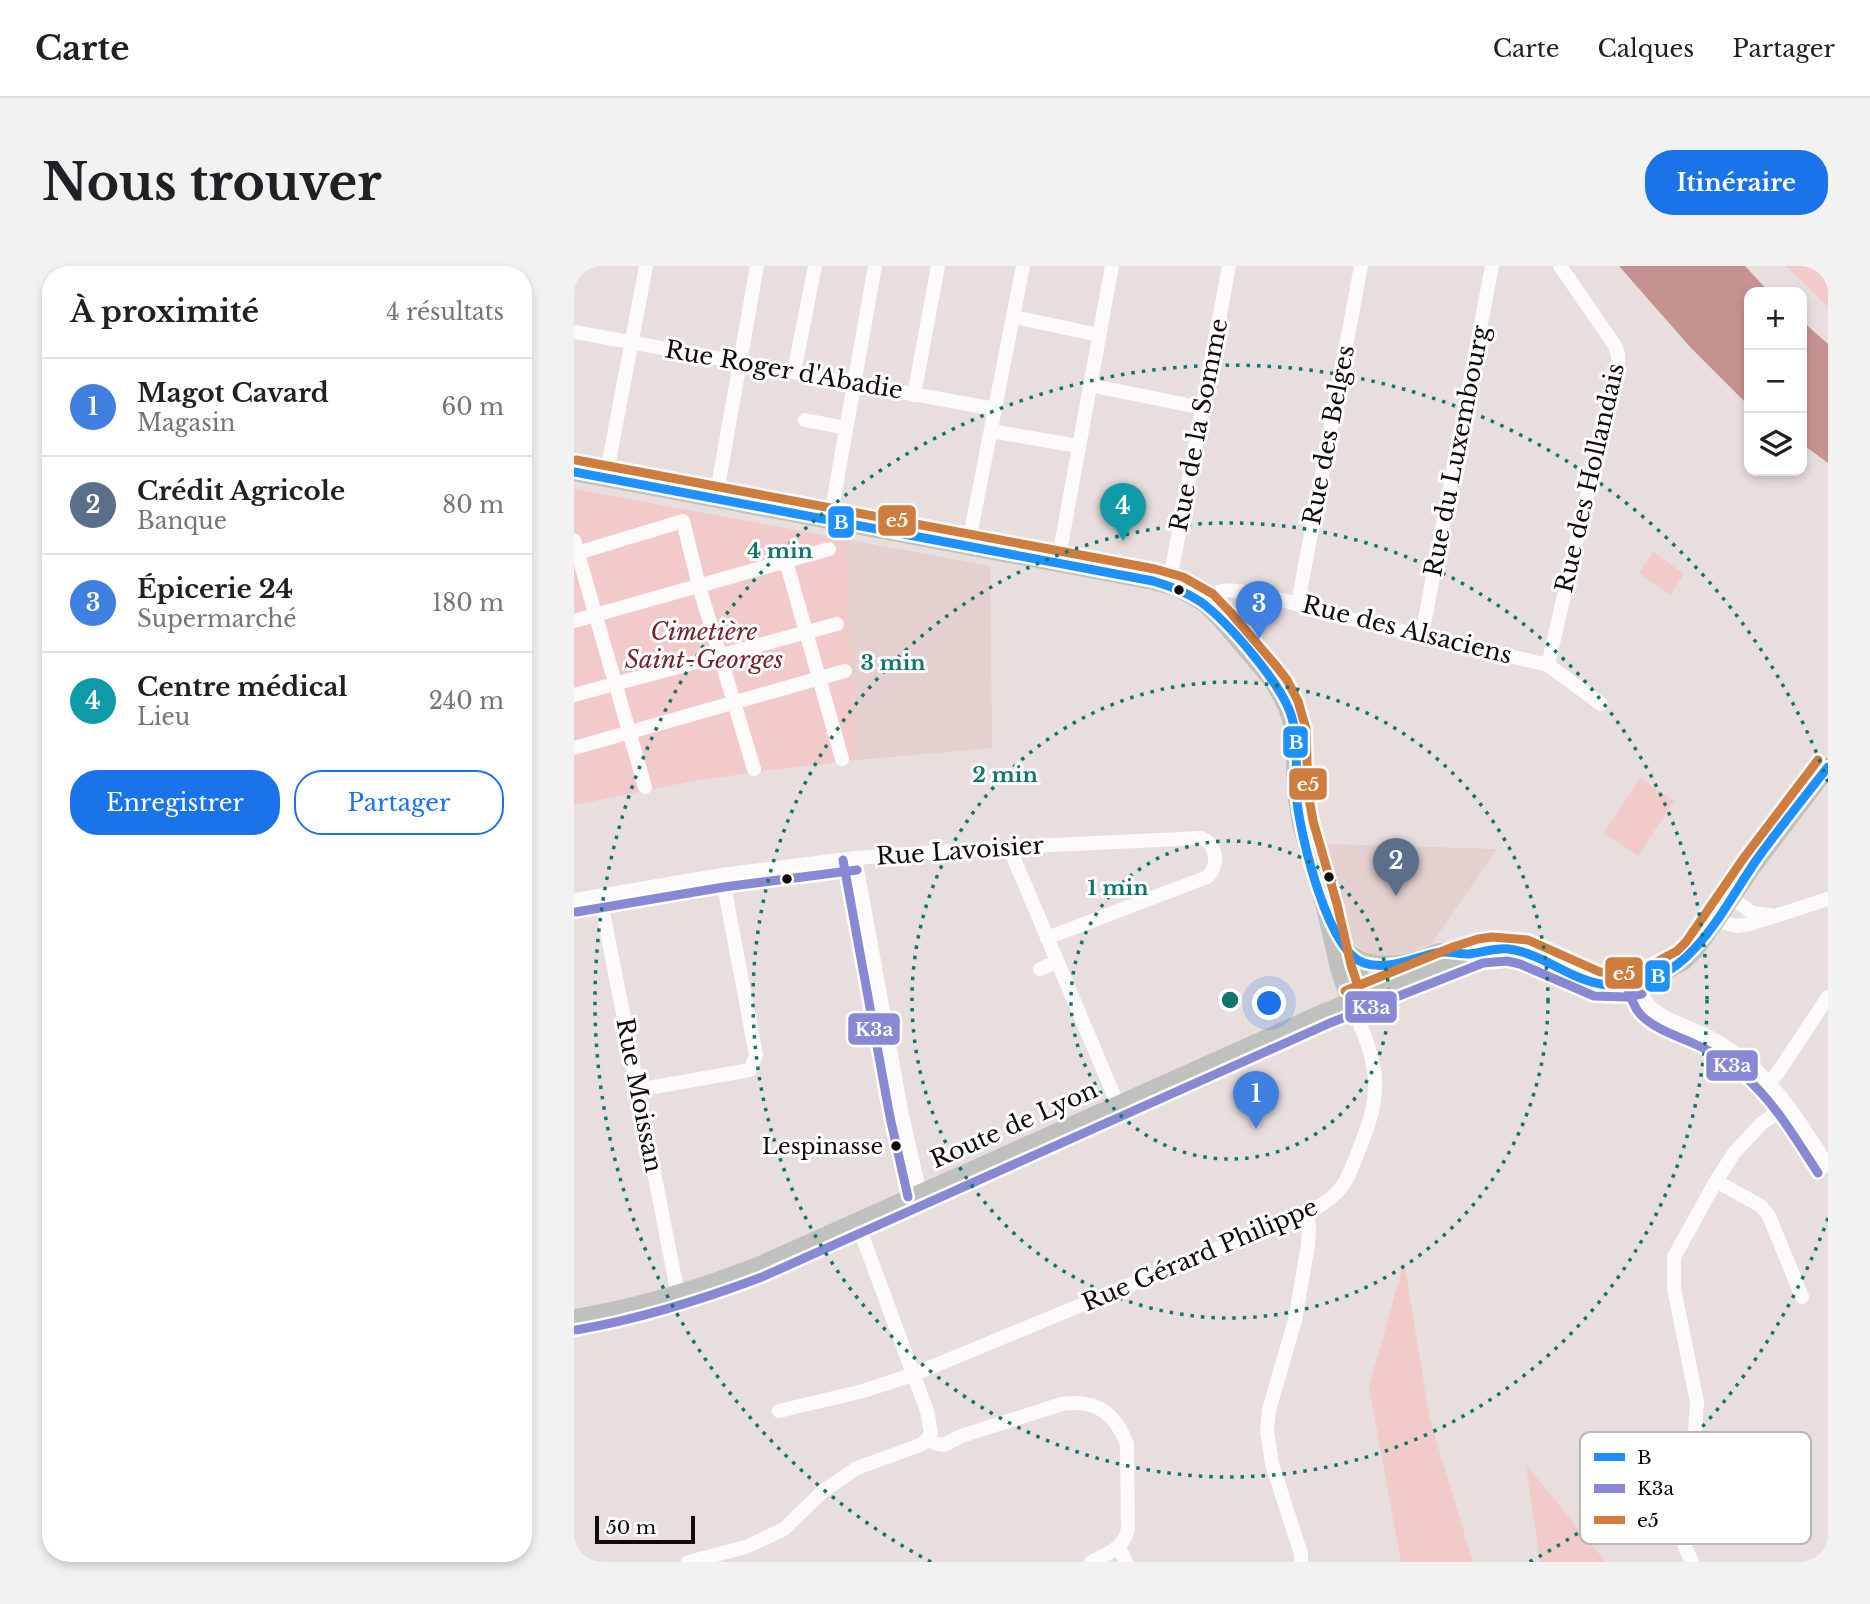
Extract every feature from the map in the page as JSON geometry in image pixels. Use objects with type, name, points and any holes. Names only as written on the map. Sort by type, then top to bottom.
[{"type":"main road","points":[[574,472],[1169,585],[1204,603],[1276,686],[1292,717],[1301,824],[1350,1002]]},
{"type":"main road","points":[[1353,958],[1383,965],[1404,963],[1437,953],[1470,954],[1508,949],[1547,961],[1597,984],[1625,985],[1656,976],[1684,961],[1716,922],[1753,866],[1828,767]]},
{"type":"main road","points":[[1325,907],[1338,940],[1353,958],[1360,974],[1361,985],[1350,1002]]},
{"type":"main road","name":"Route de Lyon","points":[[574,1318],[678,1295],[758,1266],[1350,1002],[1470,954]]},
{"type":"street","points":[[606,477],[646,266]]},
{"type":"street","points":[[716,498],[757,266]]},
{"type":"street","points":[[794,372],[815,266]]},
{"type":"street","points":[[830,520],[875,266]]},
{"type":"street","points":[[914,395],[938,266]]},
{"type":"street","points":[[968,546],[1023,266]]},
{"type":"street","points":[[1058,562],[1112,266]]},
{"type":"street","name":"Rue de la Somme","points":[[1169,585],[1229,266]]},
{"type":"street","name":"Rue des Belges","points":[[1298,603],[1361,266]]},
{"type":"street","name":"Rue du Luxembourg","points":[[1422,635],[1492,266]]},
{"type":"street","name":"Rue des Hollandais","points":[[1548,665],[1619,362],[1619,354],[1614,344],[1560,266]]},
{"type":"street","points":[[1014,317],[1099,335]]},
{"type":"street","name":"Rue Roger d'Abadie","points":[[574,332],[995,409]]},
{"type":"street","points":[[1089,386],[1203,408]]},
{"type":"street","points":[[805,420],[846,428]]},
{"type":"street","points":[[991,432],[1078,446]]},
{"type":"street","points":[[645,787],[575,549],[682,522],[754,769]]},
{"type":"street","points":[[574,621],[829,549]]},
{"type":"street","points":[[786,561],[842,760]]},
{"type":"street","name":"Rue des Alsaciens","points":[[1204,603],[1222,591],[1234,590],[1298,603],[1320,612],[1548,665],[1601,704]]},
{"type":"street","points":[[574,695],[837,624]]},
{"type":"street","points":[[574,748],[845,671]]},
{"type":"street","name":"Rue Lavoisier","points":[[574,900],[722,875],[855,858],[1009,847],[1201,838],[1209,841],[1214,852],[1215,867],[1207,877],[1047,938]]},
{"type":"street","points":[[1009,847],[1118,1105]]},
{"type":"street","points":[[855,858],[902,1115],[920,1194]]},
{"type":"street","points":[[638,1090],[750,1070],[756,1055],[722,875]]},
{"type":"street","name":"Rue Moissan","points":[[600,896],[678,1295]]},
{"type":"street","points":[[1732,898],[1752,913],[1778,915]]},
{"type":"street","points":[[1716,922],[1737,926],[1750,924],[1828,899]]},
{"type":"street","points":[[1040,969],[1058,962]]},
{"type":"street","points":[[1639,982],[1642,995],[1649,1006],[1660,1014],[1710,1037],[1738,1055],[1768,1083],[1828,1166]]},
{"type":"street","points":[[1768,1083],[1828,997]]},
{"type":"street","name":"Rue Gérard Philippe","points":[[779,1411],[863,1391],[912,1375],[1333,1198],[1348,1177],[1368,1125],[1376,1088],[1374,1070],[1350,1002]]},
{"type":"street","points":[[1695,1432],[1697,1402],[1674,1289],[1674,1257],[1734,1153],[1762,1123],[1787,1106]]},
{"type":"street","points":[[1716,1181],[1761,1206],[1769,1216],[1802,1297]]},
{"type":"street","points":[[1301,1562],[1301,1554],[1272,1464],[1267,1431],[1269,1410],[1297,1307],[1308,1245],[1307,1211]]},
{"type":"street","points":[[688,1562],[746,1547],[784,1529],[823,1491],[857,1468],[920,1445],[931,1433],[929,1419],[857,1222]]},
{"type":"street","points":[[927,1440],[944,1445],[961,1436],[1062,1404],[1076,1402],[1103,1410],[1115,1421],[1127,1444],[1128,1528],[1127,1537],[1119,1547],[1091,1562]]},
{"type":"street","points":[[1684,1544],[1692,1562]]},
{"type":"street","points":[[1119,1547],[1126,1562]]},
{"type":"shaded area","points":[[1619,266],[1745,266],[1764,287],[1744,287],[1744,401],[1691,348]]},
{"type":"shaded area","points":[[1807,325],[1828,344],[1828,463],[1807,448]]},
{"type":"shaded area","points":[[845,539],[990,566],[992,748],[857,760]]},
{"type":"shaded area","points":[[1327,844],[1497,849],[1432,943],[1409,952],[1381,956],[1369,954],[1359,948],[1346,933],[1342,900]]},
{"type":"green space","points":[[1786,266],[1828,266],[1828,307]]},
{"type":"green space","name":"Cimetière Saint-Georges","points":[[574,489],[845,539],[857,760],[688,782],[574,805]]},
{"type":"green space","points":[[1653,552],[1684,574],[1670,595],[1639,573]]},
{"type":"green space","points":[[1640,778],[1674,801],[1638,856],[1604,833]]},
{"type":"green space","points":[[1404,1262],[1430,1420],[1473,1562],[1401,1562],[1369,1387]]},
{"type":"green space","points":[[1526,1465],[1580,1531],[1580,1544],[1591,1544],[1606,1562],[1540,1562]]},
{"type":"transit line","name":"e5","points":[[576,460],[1155,569],[1183,577],[1213,594],[1277,667],[1298,701],[1306,729],[1308,792],[1313,821],[1362,998]]},
{"type":"transit line","name":"B","points":[[574,472],[1153,581],[1195,598],[1239,639],[1266,672],[1287,704],[1294,728],[1297,802],[1310,865],[1318,891],[1339,938],[1351,954],[1364,963],[1382,966],[1440,952],[1468,954],[1504,949],[1535,956],[1595,983],[1636,984],[1660,975],[1681,961],[1700,943],[1760,855],[1828,767]]},
{"type":"transit line","name":"e5","points":[[1345,991],[1453,947],[1492,937],[1528,940],[1600,972],[1623,973],[1651,965],[1677,951],[1686,942],[1743,859],[1818,760]]},
{"type":"transit line","name":"K3a","points":[[843,860],[890,1117],[908,1197]]},
{"type":"transit line","name":"K3a","points":[[576,912],[724,887],[857,870]]},
{"type":"transit line","name":"K3a","points":[[576,1330],[670,1308],[762,1277],[1330,1023],[1483,963],[1507,961],[1520,964],[1594,996],[1626,997],[1642,994]]},
{"type":"transit line","name":"K3a","points":[[1627,985],[1635,1008],[1646,1020],[1715,1054],[1754,1085],[1783,1120],[1818,1173]]},
{"type":"place","name":"Centre médical","points":[[1123,541]]},
{"type":"place","name":"Épicerie 24","points":[[1259,639]]},
{"type":"place","name":"Crédit Agricole","points":[[1396,896]]},
{"type":"place","name":"Magot Cavard","points":[[1256,1129]]},
{"type":"place","name":"Lespinasse","points":[[896,1146]]}]
